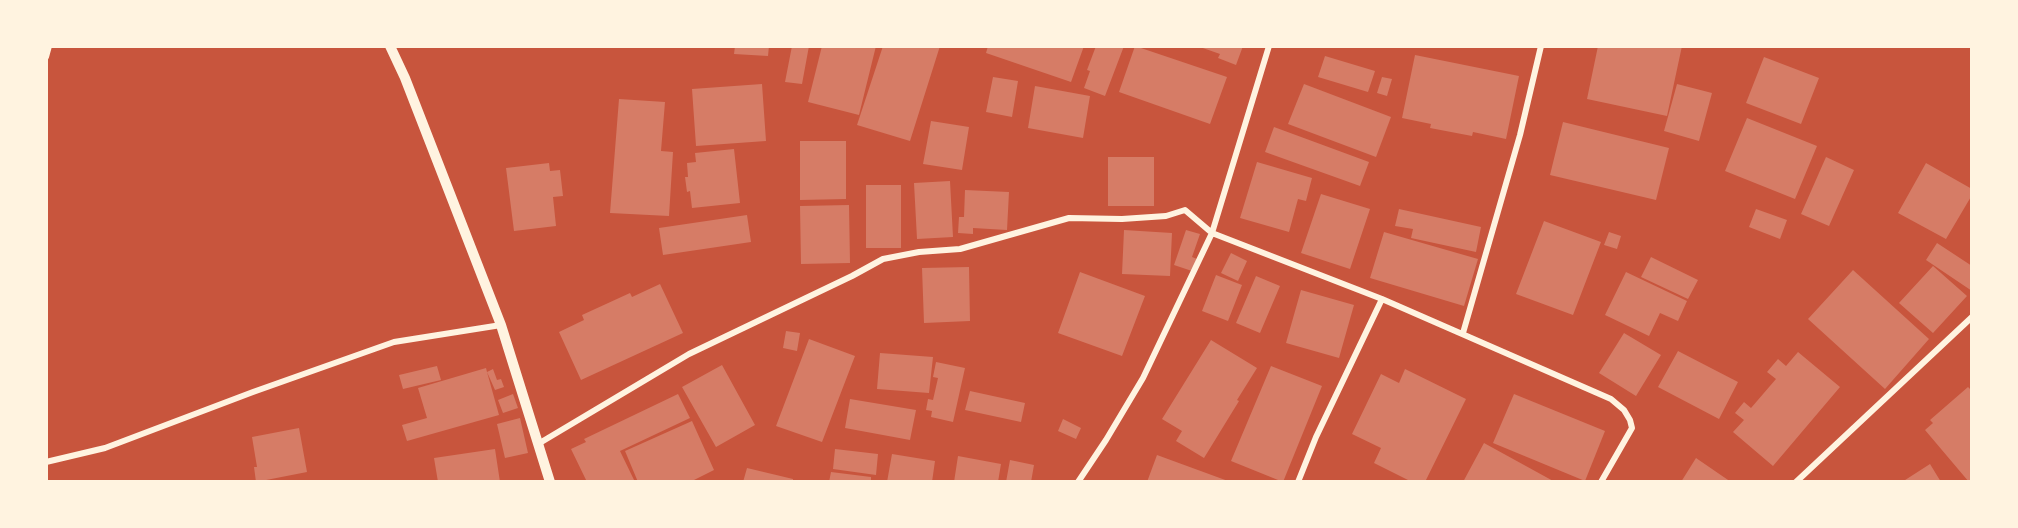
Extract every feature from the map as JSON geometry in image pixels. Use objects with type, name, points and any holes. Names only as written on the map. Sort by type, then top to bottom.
[{"type":"street","points":[[46,57],[49,46]]},
{"type":"street","points":[[390,46],[405,78],[501,325],[550,482]]},
{"type":"street","points":[[1078,482],[1143,378],[1212,233],[1269,46]]},
{"type":"street","points":[[1463,333],[1520,135],[1541,46]]},
{"type":"street","points":[[538,444],[689,354],[883,259],[919,252],[960,249],[1069,218],[1122,219],[1166,216],[1185,210],[1212,233],[1383,299],[1611,399],[1624,410],[1632,428],[1601,482]]},
{"type":"street","points":[[1298,482],[1316,437],[1383,299]]},
{"type":"street","points":[[1796,482],[1971,317]]},
{"type":"street","points":[[46,462],[105,448],[394,342],[501,325]]},
{"type":"building","points":[[735,46],[769,46],[768,56],[734,54]]},
{"type":"building","points":[[792,46],[809,46],[802,84],[785,82]]},
{"type":"building","points":[[822,46],[876,46],[859,115],[808,102]]},
{"type":"building","points":[[883,46],[940,46],[910,141],[857,125]]},
{"type":"building","points":[[988,46],[1084,46],[1071,82],[986,53]]},
{"type":"building","points":[[1096,46],[1124,46],[1105,96],[1084,88],[1090,71],[1087,70]]},
{"type":"building","points":[[1135,46],[1227,77],[1210,124],[1119,92]]},
{"type":"building","points":[[1243,46],[1236,65],[1218,58],[1220,54],[1200,47]]},
{"type":"building","points":[[1598,46],[1682,46],[1667,116],[1587,99]]},
{"type":"building","points":[[1415,55],[1519,76],[1506,139],[1473,132],[1472,136],[1430,128],[1431,124],[1402,118]]},
{"type":"building","points":[[1325,56],[1375,71],[1368,92],[1318,77]]},
{"type":"building","points":[[1764,57],[1819,78],[1801,124],[1746,103]]},
{"type":"building","points":[[993,77],[1018,81],[1012,117],[986,112]]},
{"type":"building","points":[[1382,77],[1392,79],[1387,96],[1377,93]]},
{"type":"building","points":[[762,84],[766,141],[696,146],[692,89]]},
{"type":"building","points":[[1304,84],[1391,117],[1376,157],[1288,124]]},
{"type":"building","points":[[1677,84],[1712,93],[1699,141],[1664,131]]},
{"type":"building","points":[[1035,86],[1090,96],[1083,138],[1028,128]]},
{"type":"building","points":[[619,99],[665,102],[661,151],[673,152],[669,216],[610,213]]},
{"type":"building","points":[[1747,118],[1817,146],[1795,199],[1725,171]]},
{"type":"building","points":[[931,121],[969,127],[962,170],[923,164]]},
{"type":"building","points":[[1563,122],[1669,148],[1656,200],[1550,175]]},
{"type":"building","points":[[1274,127],[1369,162],[1360,186],[1265,152]]},
{"type":"building","points":[[800,141],[846,141],[846,199],[800,200]]},
{"type":"building","points":[[734,149],[740,203],[692,208],[685,177],[688,177],[687,163],[696,162],[695,153]]},
{"type":"building","points":[[1108,157],[1154,157],[1154,206],[1108,206]]},
{"type":"building","points":[[1826,157],[1854,170],[1829,226],[1801,214]]},
{"type":"building","points":[[1257,162],[1312,178],[1306,201],[1298,199],[1289,232],[1240,218]]},
{"type":"building","points":[[549,163],[550,171],[560,170],[563,196],[553,197],[556,226],[514,231],[506,168]]},
{"type":"building","points":[[1926,163],[1972,189],[1972,195],[1946,239],[1898,213]]},
{"type":"building","points":[[950,181],[953,237],[917,239],[914,183]]},
{"type":"building","points":[[866,185],[901,185],[901,248],[866,248]]},
{"type":"building","points":[[965,190],[1009,192],[1007,230],[973,228],[973,234],[958,233],[959,217],[964,217]]},
{"type":"building","points":[[1321,194],[1370,209],[1350,269],[1301,253]]},
{"type":"building","points":[[849,205],[850,263],[801,264],[800,206]]},
{"type":"building","points":[[1399,209],[1481,227],[1476,252],[1411,238],[1413,229],[1395,226]]},
{"type":"building","points":[[1756,209],[1787,220],[1780,239],[1749,227]]},
{"type":"building","points":[[747,215],[751,242],[663,255],[659,228]]},
{"type":"building","points":[[1544,221],[1601,242],[1573,315],[1516,294]]},
{"type":"building","points":[[1124,230],[1172,233],[1170,276],[1122,274]]},
{"type":"building","points":[[1186,230],[1200,234],[1192,257],[1197,259],[1192,271],[1174,265]]},
{"type":"building","points":[[1384,232],[1478,259],[1464,306],[1370,278]]},
{"type":"building","points":[[1609,232],[1621,236],[1617,249],[1604,245]]},
{"type":"building","points":[[1937,243],[1972,266],[1972,291],[1926,260]]},
{"type":"building","points":[[1231,253],[1247,261],[1238,281],[1221,273]]},
{"type":"building","points":[[1651,257],[1698,280],[1688,299],[1641,277]]},
{"type":"building","points":[[1933,266],[1967,296],[1933,333],[1899,303]]},
{"type":"building","points":[[969,267],[970,321],[924,323],[922,268]]},
{"type":"building","points":[[1853,270],[1929,339],[1885,389],[1808,319]]},
{"type":"building","points":[[1080,272],[1145,296],[1122,356],[1058,333]]},
{"type":"building","points":[[1626,272],[1687,301],[1678,321],[1660,313],[1649,336],[1605,315]]},
{"type":"building","points":[[1216,275],[1242,285],[1228,321],[1202,311]]},
{"type":"building","points":[[1256,276],[1280,286],[1260,333],[1236,323]]},
{"type":"building","points":[[660,284],[683,333],[581,380],[559,332],[584,320],[582,315],[630,293],[632,297]]},
{"type":"building","points":[[1301,290],[1354,305],[1339,358],[1286,343]]},
{"type":"building","points":[[786,331],[800,333],[797,351],[783,348]]},
{"type":"building","points":[[1624,333],[1661,355],[1636,396],[1599,373]]},
{"type":"building","points":[[809,339],[855,356],[822,442],[776,426]]},
{"type":"building","points":[[1211,340],[1257,368],[1204,458],[1176,441],[1182,431],[1162,419]]},
{"type":"building","points":[[1678,351],[1738,382],[1719,419],[1658,387]]},
{"type":"building","points":[[1798,352],[1840,387],[1773,466],[1733,432],[1744,420],[1735,413],[1744,402],[1751,408],[1776,379],[1767,372],[1778,359],[1786,366]]},
{"type":"building","points":[[880,353],[933,357],[929,393],[877,389]]},
{"type":"building","points":[[936,362],[965,368],[953,422],[931,417],[932,411],[926,410],[928,399],[933,400],[938,378],[933,377]]},
{"type":"building","points":[[722,365],[755,425],[716,447],[682,387]]},
{"type":"building","points":[[437,366],[441,380],[403,389],[399,375]]},
{"type":"building","points":[[1271,366],[1322,386],[1283,482],[1231,461]]},
{"type":"building","points":[[486,368],[499,415],[407,441],[402,425],[427,418],[418,388]]},
{"type":"building","points":[[493,369],[497,380],[501,379],[504,387],[495,390],[487,372]]},
{"type":"building","points":[[1405,369],[1466,399],[1425,482],[1412,482],[1374,463],[1381,448],[1352,434],[1381,374],[1399,383]]},
{"type":"building","points":[[1968,387],[1972,391],[1972,482],[1969,482],[1925,430],[1933,423],[1930,420]]},
{"type":"building","points":[[970,391],[1025,403],[1021,422],[965,410]]},
{"type":"building","points":[[513,394],[518,408],[503,413],[498,400]]},
{"type":"building","points":[[678,394],[690,418],[620,451],[635,482],[587,482],[571,449],[586,442],[584,439]]},
{"type":"building","points":[[1514,394],[1605,431],[1585,481],[1493,443]]},
{"type":"building","points":[[850,399],[916,410],[910,440],[845,428]]},
{"type":"building","points":[[520,418],[528,453],[505,458],[497,424]]},
{"type":"building","points":[[1063,419],[1081,428],[1076,439],[1058,431]]},
{"type":"building","points":[[692,421],[714,470],[690,482],[638,482],[625,451]]},
{"type":"building","points":[[299,428],[307,472],[256,482],[254,467],[257,467],[252,437]]},
{"type":"building","points":[[1484,443],[1555,482],[1463,482]]},
{"type":"building","points":[[495,449],[500,482],[438,482],[434,458]]},
{"type":"building","points":[[835,449],[878,454],[876,475],[833,469]]},
{"type":"building","points":[[892,454],[935,461],[932,482],[887,482]]},
{"type":"building","points":[[1157,455],[1228,481],[1228,482],[1147,482]]},
{"type":"building","points":[[958,456],[1001,464],[998,482],[954,482]]},
{"type":"building","points":[[1696,458],[1731,482],[1681,482]]},
{"type":"building","points":[[1010,460],[1034,465],[1031,482],[1006,482]]},
{"type":"building","points":[[1930,464],[1941,482],[1902,482]]},
{"type":"building","points":[[747,468],[793,479],[793,482],[743,482]]},
{"type":"building","points":[[831,472],[871,477],[871,482],[829,482]]}]
